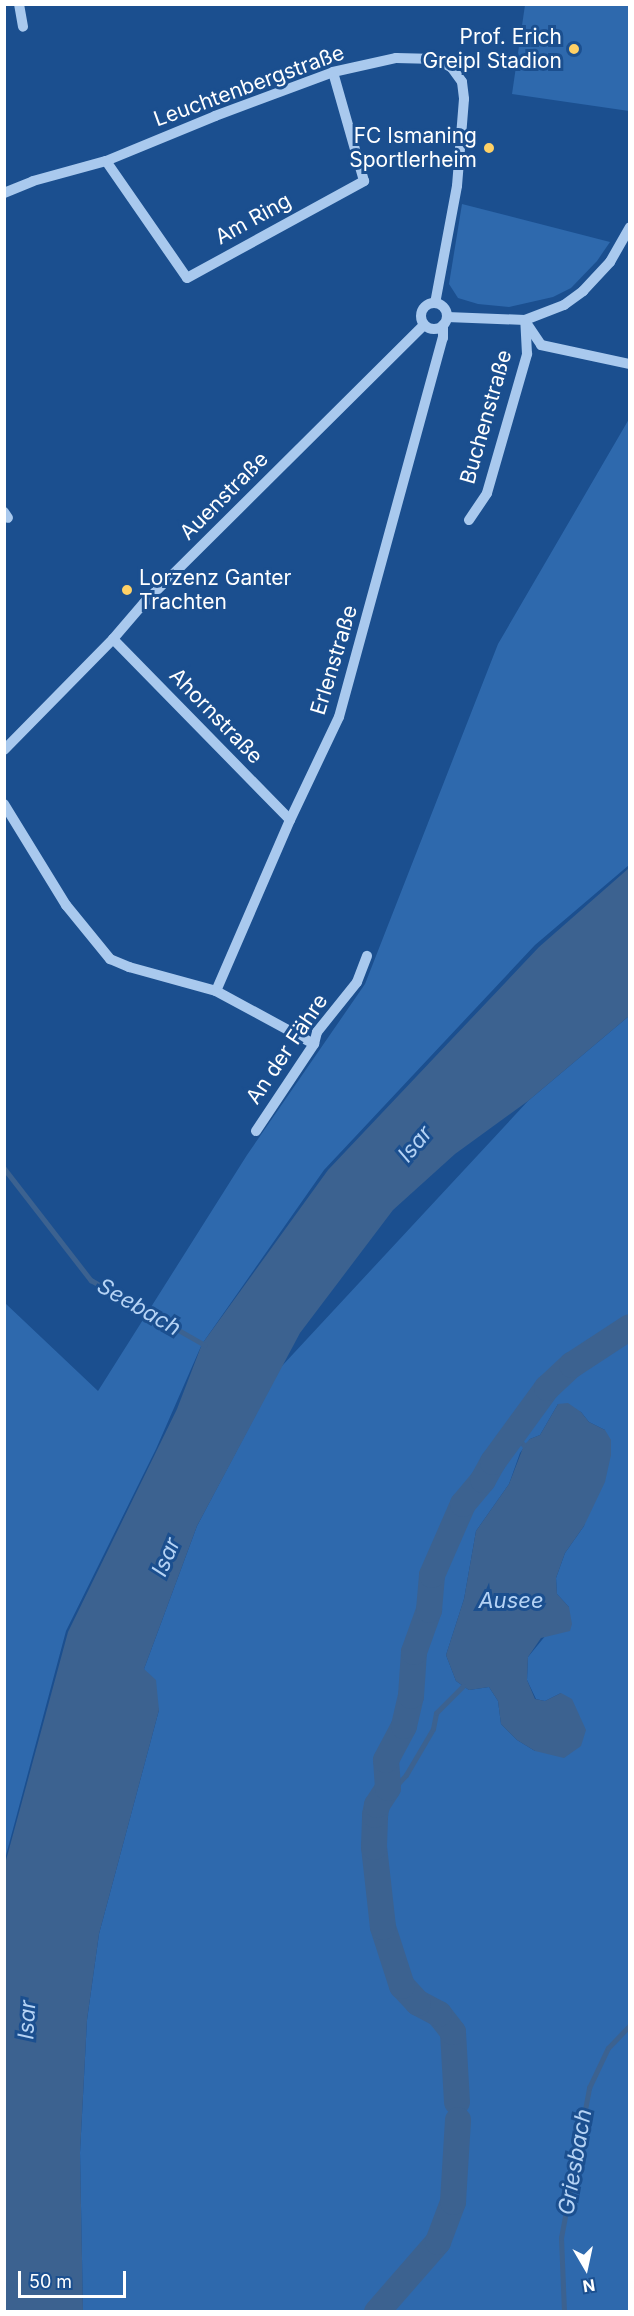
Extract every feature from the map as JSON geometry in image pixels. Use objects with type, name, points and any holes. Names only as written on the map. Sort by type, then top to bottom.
[{"type":"street","points":[[19,4],[23,27]]},
{"type":"street","name":"Leuchtenbergstraße","points":[[4,192],[33,181],[106,161],[215,116],[333,72],[396,58],[436,59],[452,68],[462,82],[463,117],[457,186],[435,303]]},
{"type":"street","name":"Am Ring","points":[[106,161],[188,278],[364,181],[333,72]]},
{"type":"street","points":[[445,321],[442,306],[435,303],[423,308],[420,317],[424,325],[436,330],[445,321],[525,320],[564,305],[583,291],[610,261],[630,227]]},
{"type":"street","points":[[525,320],[541,345],[630,364]]},
{"type":"street","name":"Buchenstraße","points":[[469,520],[487,493],[522,374],[527,354],[525,320]]},
{"type":"street","name":"Erlenstraße","points":[[216,990],[290,820],[339,717],[443,338],[445,321]]},
{"type":"street","name":"Auenstraße","points":[[4,750],[113,639],[144,603],[424,325]]},
{"type":"street","name":"Ahornstraße","points":[[113,639],[290,820]]},
{"type":"street","points":[[4,804],[66,905],[110,959],[129,967],[216,990],[314,1044]]},
{"type":"street","name":"An der Fähre","points":[[256,1131],[314,1044],[317,1032],[357,982],[367,956]]},
{"type":"shaded area","name":"Prof. Erich Greipl Stadion","points":[[525,5],[629,5],[629,111],[512,94]]},
{"type":"shaded area","points":[[462,204],[610,242],[597,261],[571,288],[553,297],[509,307],[478,304],[458,298],[449,284]]},
{"type":"shaded area","points":[[629,419],[629,865],[535,945],[324,1170],[202,1344],[156,1449],[66,1631],[5,1859],[5,1303],[98,1391],[247,1155],[365,984],[498,644]]},
{"type":"shaded area","points":[[629,1016],[629,2311],[83,2312],[80,2153],[87,2020],[99,1934],[159,1710],[144,1669],[197,1526],[281,1367],[528,1101]],"holes":[[[558,1404],[581,1412],[589,1422],[605,1430],[584,1526],[565,1553],[556,1578],[557,1594],[569,1607],[528,1657],[527,1680],[536,1699],[545,1701],[561,1693],[535,1751],[517,1740],[501,1724],[498,1701],[489,1687],[469,1690],[456,1681],[446,1655],[464,1599],[476,1531],[509,1484],[520,1453],[530,1439],[540,1435]]]},
{"type":"water","name":"Isar","points":[[629,868],[629,1016],[528,1101],[455,1154],[393,1210],[300,1333],[197,1526],[144,1669],[156,1680],[159,1710],[99,1934],[87,2020],[80,2153],[83,2311],[5,2311],[5,1864],[68,1632],[177,1409],[202,1344],[328,1170],[539,947]]},
{"type":"water","name":"Ausee","points":[[568,1403],[581,1412],[589,1422],[605,1430],[611,1440],[611,1455],[605,1482],[584,1526],[565,1553],[556,1578],[557,1594],[569,1607],[572,1624],[570,1631],[541,1638],[528,1657],[527,1680],[535,1699],[545,1701],[561,1693],[572,1699],[586,1730],[581,1746],[564,1758],[535,1751],[517,1740],[501,1724],[498,1701],[489,1687],[469,1690],[456,1681],[446,1655],[464,1599],[476,1531],[509,1484],[524,1445],[530,1439],[540,1435],[558,1404]]},
{"type":"waterway","name":"Seebach","points":[[4,1168],[91,1280],[205,1345]]},
{"type":"waterway","points":[[457,2102],[453,2032],[439,2014],[418,2003],[402,1986],[383,1927],[374,1847],[377,1805],[388,1788],[386,1760],[404,1726],[411,1696],[414,1652],[429,1610],[432,1575],[463,1504],[483,1480],[493,1462],[547,1388],[572,1365],[630,1327]]},
{"type":"waterway","points":[[515,1434],[524,1445]]},
{"type":"waterway","points":[[388,1788],[397,1785],[406,1775],[433,1729],[436,1713],[463,1686]]},
{"type":"waterway","name":"Griesbach","points":[[564,2312],[561,2238],[589,2088],[608,2048],[630,2025]]},
{"type":"waterway","points":[[377,2312],[438,2242],[453,2202],[458,2120]]},
{"type":"place","name":"Prof. Erich Greipl Stadion","points":[[574,49]]},
{"type":"place","name":"FC Ismaning Sportlerheim","points":[[489,148]]},
{"type":"place","name":"Lorzenz Ganter Trachten","points":[[127,590]]}]
